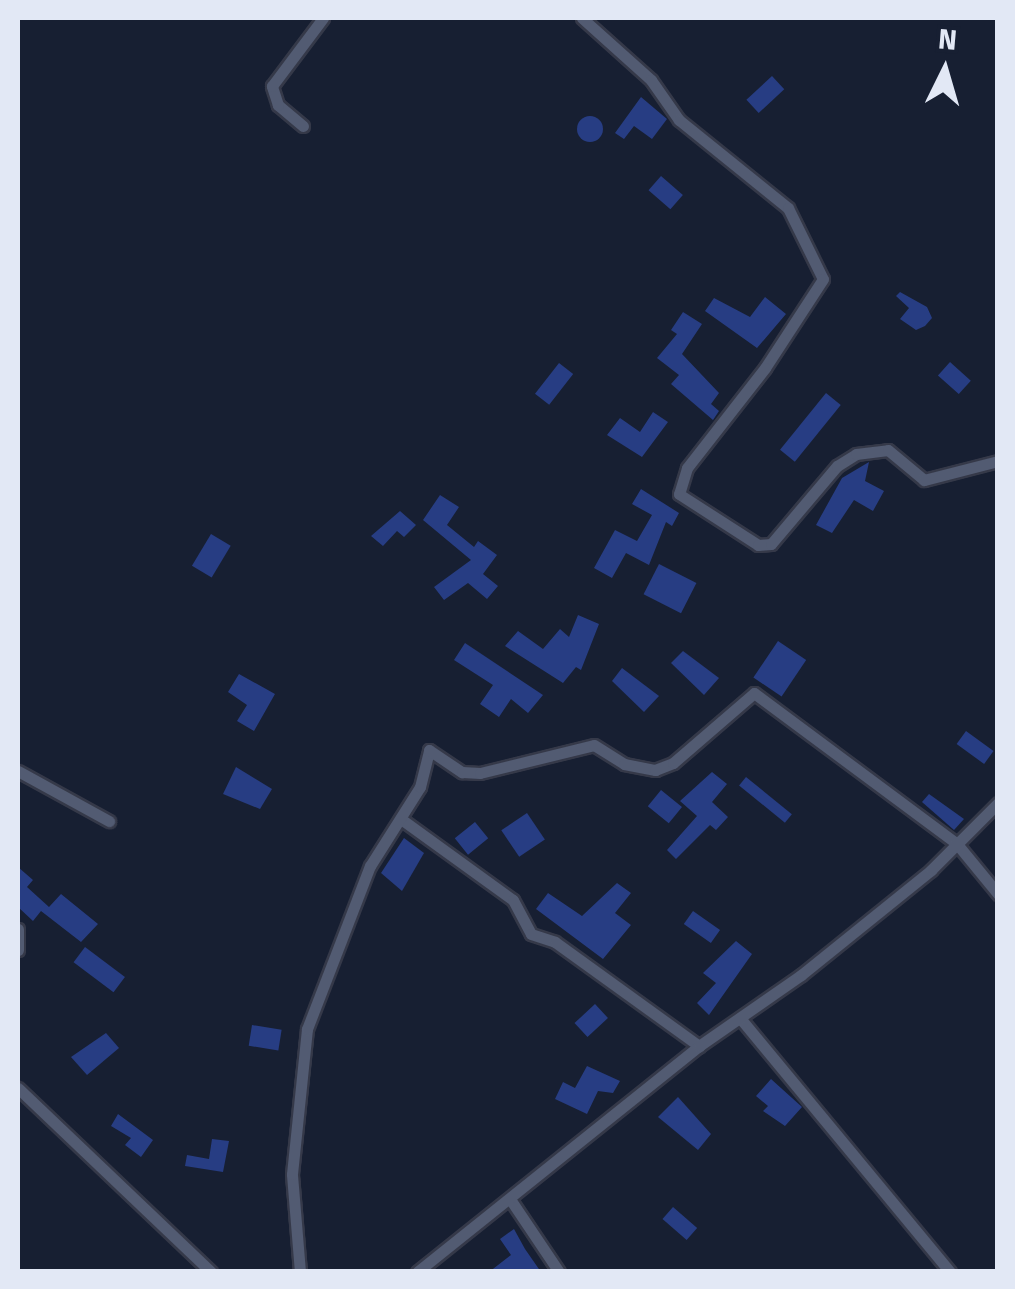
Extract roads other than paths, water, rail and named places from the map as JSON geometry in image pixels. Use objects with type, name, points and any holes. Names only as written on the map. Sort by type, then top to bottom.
[{"type":"street","points":[[303,126],[278,105],[272,86],[323,18]]},
{"type":"street","points":[[582,18],[651,80],[679,120],[788,208],[823,279],[765,368],[687,468],[679,494],[758,545],[772,544],[837,466],[856,454],[888,450],[924,480],[998,462]]},
{"type":"street","points":[[300,1272],[292,1174],[307,1028],[370,866],[420,787],[429,750],[462,772],[480,773],[594,746],[624,764],[655,770],[673,763],[754,692],[956,844],[998,894]]},
{"type":"street","points":[[18,771],[109,822]]},
{"type":"street","points":[[417,1272],[956,844],[998,803]]},
{"type":"street","points":[[400,819],[513,900],[531,934],[556,942],[699,1046]]},
{"type":"street","points":[[18,929],[18,950]]},
{"type":"street","points":[[740,1018],[950,1272]]},
{"type":"street","points":[[18,1088],[211,1272]]},
{"type":"street","points":[[510,1199],[559,1272]]}]
